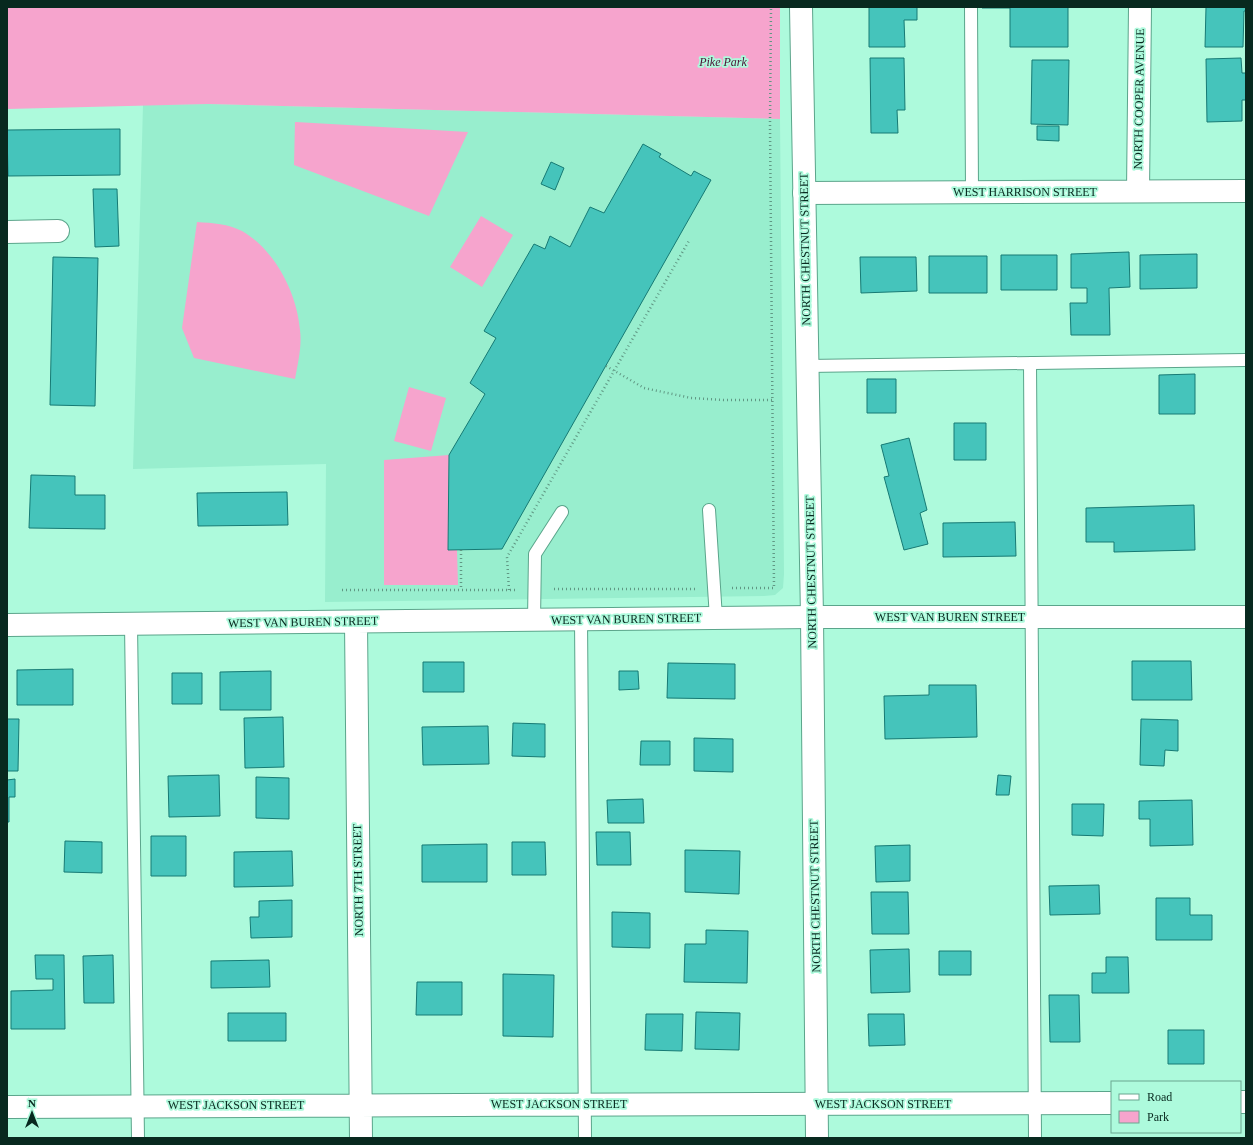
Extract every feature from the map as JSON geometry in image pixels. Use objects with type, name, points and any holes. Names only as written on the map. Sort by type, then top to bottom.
[{"type":"street","name":"NORTH CHESTNUT STREET","points":[[801,7],[812,616],[817,1138]]},
{"type":"street","name":"NORTH COOPER AVENUE","points":[[1138,191],[1140,7]]},
{"type":"street","name":"WEST HARRISON STREET","points":[[804,193],[1246,191]]},
{"type":"street","points":[[7,232],[58,231]]},
{"type":"street","name":"WEST VAN BUREN STREET","points":[[7,625],[812,616],[1246,617]]},
{"type":"street","name":"NORTH 7TH STREET","points":[[356,622],[361,1138]]},
{"type":"street","name":"WEST JACKSON STREET","points":[[7,1107],[360,1104],[1111,1103]]},
{"type":"lane","points":[[971,7],[972,192]]},
{"type":"lane","points":[[807,366],[1246,360]]},
{"type":"lane","points":[[1030,363],[1035,1138]]},
{"type":"lane","points":[[709,510],[716,618]]},
{"type":"lane","points":[[534,620],[535,554],[562,512]]},
{"type":"lane","points":[[581,619],[585,1138]]},
{"type":"lane","points":[[131,624],[138,1138]]},
{"type":"path","points":[[342,590],[774,588],[770,124],[771,7]]},
{"type":"path","points":[[509,590],[508,557],[690,239]]},
{"type":"path","points":[[606,366],[644,388],[692,398],[723,400],[772,400]]},
{"type":"path","points":[[461,550],[461,590]]},
{"type":"shaded area","points":[[208,104],[780,119],[783,588],[775,595],[764,596],[325,602],[326,464],[133,469],[143,105]]},
{"type":"green space","name":"Pike Park","points":[[7,7],[780,7],[780,119],[208,104],[7,109]]},
{"type":"green space","points":[[295,122],[468,132],[429,216],[294,165]]},
{"type":"green space","points":[[481,216],[513,235],[482,287],[450,267]]},
{"type":"green space","points":[[197,222],[226,225],[242,231],[265,249],[274,261],[289,287],[298,316],[300,348],[295,379],[194,358],[182,328]]},
{"type":"green space","points":[[409,387],[446,398],[431,451],[394,441]]},
{"type":"green space","points":[[449,455],[449,550],[457,550],[458,585],[384,585],[384,460]]},
{"type":"building","points":[[869,7],[917,7],[917,20],[904,20],[905,47],[869,47]]},
{"type":"building","points":[[982,7],[1068,7],[1068,47],[1010,47],[1010,8]]},
{"type":"building","points":[[1206,7],[1246,7],[1246,11],[1244,11],[1243,47],[1205,47]]},
{"type":"building","points":[[870,58],[904,58],[905,110],[897,110],[898,133],[871,133]]},
{"type":"building","points":[[1241,58],[1242,73],[1246,73],[1246,100],[1242,100],[1242,121],[1207,122],[1206,59]]},
{"type":"building","points":[[1032,60],[1069,60],[1068,125],[1031,124]]},
{"type":"building","points":[[1037,126],[1059,126],[1059,141],[1037,140]]},
{"type":"building","points":[[120,129],[120,175],[8,176],[7,130]]},
{"type":"building","points":[[643,144],[661,154],[659,157],[691,176],[694,171],[711,180],[502,549],[448,550],[449,455],[485,394],[470,383],[496,338],[484,331],[534,244],[545,249],[550,236],[570,247],[590,207],[604,213]]},
{"type":"building","points":[[551,162],[564,168],[555,190],[541,184]]},
{"type":"building","points":[[93,189],[117,189],[119,246],[95,247]]},
{"type":"building","points":[[1129,252],[1130,287],[1109,288],[1110,335],[1071,335],[1070,303],[1087,303],[1087,288],[1071,288],[1071,254]]},
{"type":"building","points":[[1197,254],[1197,288],[1140,289],[1140,255]]},
{"type":"building","points":[[1001,255],[1057,255],[1057,290],[1001,290]]},
{"type":"building","points":[[929,256],[987,256],[987,293],[929,293]]},
{"type":"building","points":[[53,257],[98,258],[95,406],[50,405]]},
{"type":"building","points":[[860,257],[916,257],[917,291],[861,293]]},
{"type":"building","points":[[1195,374],[1195,414],[1159,414],[1159,375]]},
{"type":"building","points":[[867,379],[896,379],[896,413],[867,413]]},
{"type":"building","points":[[954,423],[986,423],[986,460],[954,460]]},
{"type":"building","points":[[909,438],[927,510],[920,513],[928,544],[904,550],[884,477],[889,476],[881,445]]},
{"type":"building","points":[[31,475],[75,476],[75,495],[105,495],[105,529],[29,528]]},
{"type":"building","points":[[287,492],[288,525],[198,526],[197,493]]},
{"type":"building","points":[[1194,505],[1195,550],[1114,552],[1114,542],[1086,542],[1086,508]]},
{"type":"building","points":[[1015,522],[1016,556],[943,557],[943,523]]},
{"type":"building","points":[[1132,661],[1191,661],[1192,700],[1132,700]]},
{"type":"building","points":[[423,662],[464,662],[464,692],[423,692]]},
{"type":"building","points":[[668,663],[735,664],[735,699],[667,698]]},
{"type":"building","points":[[73,669],[73,705],[17,705],[17,670]]},
{"type":"building","points":[[271,671],[271,710],[220,710],[220,672]]},
{"type":"building","points":[[619,671],[638,671],[639,689],[619,690]]},
{"type":"building","points":[[172,673],[202,673],[202,704],[172,704]]},
{"type":"building","points":[[929,685],[976,685],[977,737],[885,739],[884,696],[929,695]]},
{"type":"building","points":[[283,717],[284,767],[245,768],[244,718]]},
{"type":"building","points":[[7,719],[19,719],[18,771],[7,771]]},
{"type":"building","points":[[1141,719],[1178,720],[1178,751],[1165,750],[1164,766],[1140,765]]},
{"type":"building","points":[[513,723],[545,724],[545,757],[512,756]]},
{"type":"building","points":[[488,726],[489,764],[423,765],[422,727]]},
{"type":"building","points":[[694,738],[733,739],[733,772],[694,771]]},
{"type":"building","points":[[641,741],[670,741],[670,765],[640,765]]},
{"type":"building","points":[[219,775],[220,816],[169,817],[168,776]]},
{"type":"building","points":[[998,775],[1011,776],[1009,795],[996,795]]},
{"type":"building","points":[[256,777],[289,778],[289,819],[256,818]]},
{"type":"building","points":[[15,779],[15,797],[9,797],[9,822],[7,822],[7,780]]},
{"type":"building","points":[[643,799],[644,823],[608,823],[607,800]]},
{"type":"building","points":[[1192,800],[1193,845],[1150,846],[1150,819],[1139,819],[1139,801]]},
{"type":"building","points":[[1072,804],[1104,804],[1103,836],[1072,835]]},
{"type":"building","points":[[596,832],[630,832],[631,865],[597,865]]},
{"type":"building","points":[[151,836],[186,836],[186,876],[151,876]]},
{"type":"building","points":[[65,841],[102,842],[102,873],[64,872]]},
{"type":"building","points":[[512,842],[545,842],[546,875],[512,875]]},
{"type":"building","points":[[487,844],[487,882],[422,882],[422,845]]},
{"type":"building","points":[[910,845],[910,881],[876,882],[875,846]]},
{"type":"building","points":[[685,850],[740,851],[739,894],[685,892]]},
{"type":"building","points":[[292,851],[293,886],[234,887],[234,852]]},
{"type":"building","points":[[1099,885],[1100,914],[1050,915],[1049,886]]},
{"type":"building","points":[[871,892],[908,892],[909,934],[872,934]]},
{"type":"building","points":[[1156,898],[1190,898],[1190,915],[1212,915],[1212,940],[1156,940]]},
{"type":"building","points":[[292,900],[292,937],[251,938],[250,917],[259,917],[259,901]]},
{"type":"building","points":[[612,912],[650,913],[650,948],[612,947]]},
{"type":"building","points":[[706,930],[748,931],[747,983],[684,982],[685,944],[706,944]]},
{"type":"building","points":[[909,949],[910,992],[871,993],[870,950]]},
{"type":"building","points":[[939,951],[971,951],[971,975],[939,975]]},
{"type":"building","points":[[35,955],[64,955],[65,1029],[11,1029],[11,991],[53,990],[53,979],[36,979]]},
{"type":"building","points":[[113,955],[114,1003],[84,1003],[83,956]]},
{"type":"building","points":[[1106,957],[1128,957],[1129,993],[1092,993],[1092,973],[1106,973]]},
{"type":"building","points":[[269,960],[270,987],[211,988],[211,961]]},
{"type":"building","points":[[503,974],[554,975],[553,1037],[503,1036]]},
{"type":"building","points":[[417,982],[462,982],[462,1015],[416,1015]]},
{"type":"building","points":[[1049,995],[1079,995],[1080,1042],[1050,1042]]},
{"type":"building","points":[[696,1012],[740,1013],[739,1050],[695,1049]]},
{"type":"building","points":[[228,1013],[286,1013],[286,1041],[228,1041]]},
{"type":"building","points":[[646,1014],[683,1014],[682,1051],[645,1050]]},
{"type":"building","points":[[868,1014],[904,1014],[905,1045],[869,1046]]},
{"type":"building","points":[[1168,1030],[1204,1030],[1204,1064],[1168,1064]]}]
